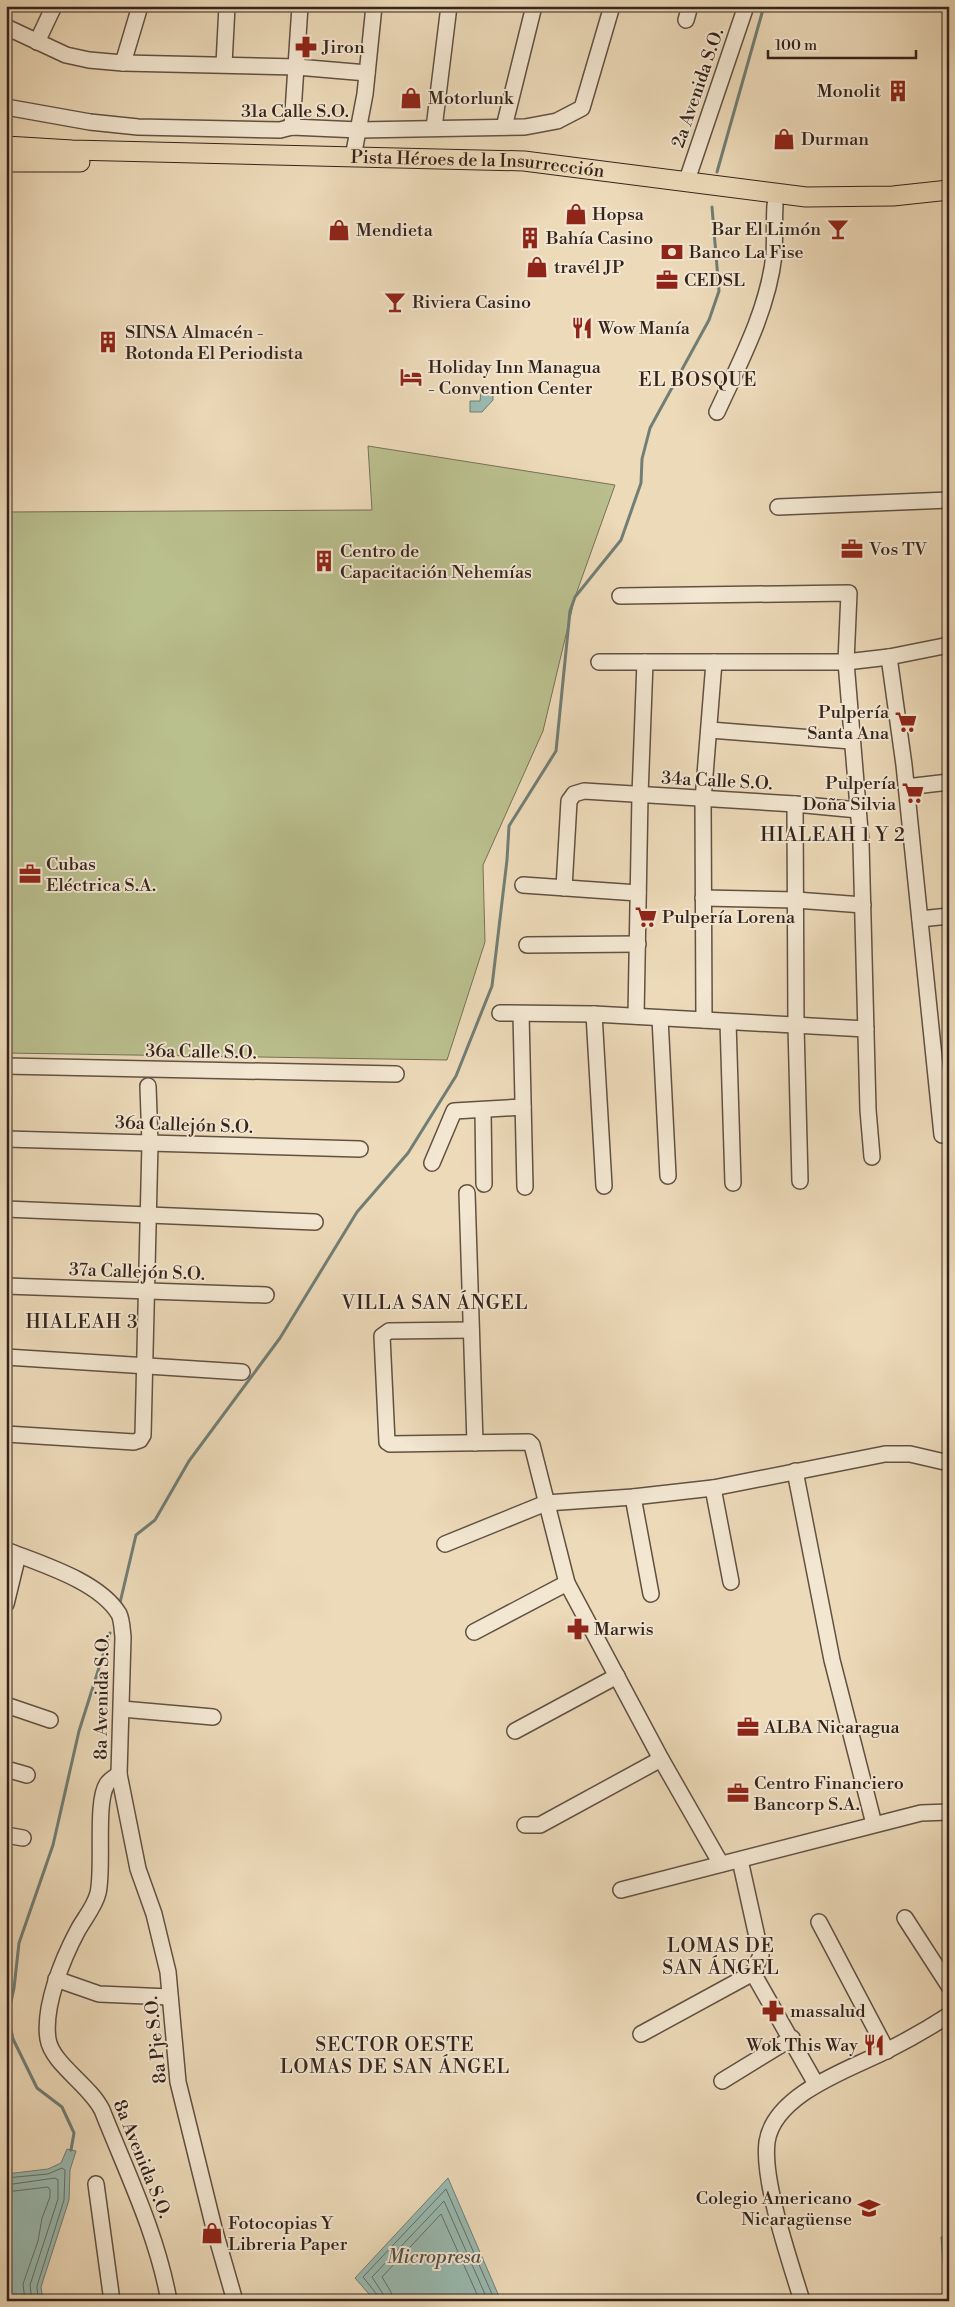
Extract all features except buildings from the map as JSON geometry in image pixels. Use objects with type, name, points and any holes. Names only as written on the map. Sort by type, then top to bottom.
[{"type":"main road","name":"Pista Héroes de la Insurrección","points":[[6,146],[72,150],[524,161],[806,197],[893,196],[949,190]]},
{"type":"main road","name":"Pista Héroes de la Insurrección","points":[[6,162],[530,172],[775,205],[846,209],[904,208],[949,202]]},
{"type":"street","points":[[37,42],[54,6]]},
{"type":"street","points":[[123,64],[140,6]]},
{"type":"street","points":[[224,64],[227,6]]},
{"type":"street","points":[[273,155],[275,136],[286,129],[297,67],[300,6]]},
{"type":"street","points":[[353,157],[367,73],[374,6]]},
{"type":"street","points":[[434,128],[449,6]]},
{"type":"street","points":[[504,127],[534,6]]},
{"type":"street","name":"31a Calle S.O.","points":[[6,107],[90,122],[138,128],[359,130],[525,127],[557,121],[582,108],[612,6]]},
{"type":"street","name":"2a Avenida S.O.","points":[[686,182],[746,6]]},
{"type":"street","points":[[6,26],[66,55],[123,64],[194,66],[224,64],[297,67],[367,73]]},
{"type":"street","points":[[717,412],[751,338],[764,302],[774,256],[775,205]]},
{"type":"street","points":[[778,507],[949,500]]},
{"type":"street","points":[[620,596],[849,593],[846,662],[858,810],[863,905],[872,1157]]},
{"type":"street","points":[[599,662],[846,662],[889,657],[949,645]]},
{"type":"street","points":[[889,657],[906,787],[942,1135]]},
{"type":"street","points":[[636,1016],[640,795],[645,662]]},
{"type":"street","points":[[704,1020],[703,800],[714,662]]},
{"type":"street","points":[[710,730],[851,740]]},
{"type":"street","points":[[906,787],[949,782]]},
{"type":"street","name":"34a Calle S.O.","points":[[564,888],[569,801],[574,794],[584,791],[703,800],[795,804],[858,810]]},
{"type":"street","points":[[795,804],[796,1026],[800,1181]]},
{"type":"street","points":[[523,884],[638,894]]},
{"type":"street","points":[[703,898],[796,900],[863,905]]},
{"type":"street","points":[[920,919],[949,916]]},
{"type":"street","points":[[527,945],[638,944]]},
{"type":"street","points":[[500,1013],[594,1014],[866,1029]]},
{"type":"street","points":[[521,1014],[525,1187]]},
{"type":"street","points":[[594,1014],[604,1186]]},
{"type":"street","points":[[660,1018],[668,1176]]},
{"type":"street","points":[[728,1022],[733,1183]]},
{"type":"street","name":"36a Calle S.O.","points":[[6,1066],[396,1074]]},
{"type":"street","points":[[6,1434],[134,1442],[140,1440],[143,1436],[150,1143],[148,1086]]},
{"type":"street","points":[[432,1163],[454,1111],[523,1108]]},
{"type":"street","points":[[483,1110],[484,1184]]},
{"type":"street","name":"36a Callejón S.O.","points":[[6,1139],[360,1149]]},
{"type":"street","points":[[467,1193],[475,1443]]},
{"type":"street","points":[[6,1209],[315,1222]]},
{"type":"street","name":"37a Callejón S.O.","points":[[6,1286],[266,1295]]},
{"type":"street","points":[[471,1330],[390,1330],[382,1336],[387,1442],[390,1444],[529,1442],[532,1445],[567,1583],[661,1759],[721,1864]]},
{"type":"street","points":[[6,1357],[242,1372]]},
{"type":"street","points":[[446,1544],[546,1503],[633,1497],[713,1488],[885,1454],[910,1454],[949,1463]]},
{"type":"street","points":[[795,1471],[832,1660],[874,1824]]},
{"type":"street","points":[[713,1488],[731,1582]]},
{"type":"street","points":[[633,1497],[651,1594]]},
{"type":"street","points":[[6,1604],[12,1553]]},
{"type":"street","name":"8a Avenida S.O.","points":[[12,1553],[73,1578],[104,1596],[119,1615],[123,1636],[122,1709],[118,1774],[107,1784],[101,1806],[102,1850],[98,1894],[74,1938],[56,1978],[48,2027],[48,2040],[52,2052],[96,2097],[149,2226],[160,2257],[169,2301]]},
{"type":"street","points":[[474,1632],[567,1583]]},
{"type":"street","points":[[515,1732],[617,1676]]},
{"type":"street","points":[[6,1705],[50,1720]]},
{"type":"street","points":[[122,1709],[213,1717]]},
{"type":"street","points":[[525,1826],[540,1825],[661,1759]]},
{"type":"street","points":[[6,1769],[27,1775]]},
{"type":"street","name":"8a Pje S.O.","points":[[118,1774],[138,1869],[154,1914],[168,1972],[178,2082],[235,2301]]},
{"type":"street","points":[[621,1890],[874,1824],[921,1813],[949,1812]]},
{"type":"street","points":[[6,1835],[23,1838]]},
{"type":"street","points":[[642,2034],[753,1973],[761,1955],[740,1860]]},
{"type":"street","points":[[905,1918],[949,1986]]},
{"type":"street","points":[[819,1922],[887,2050]]},
{"type":"street","points":[[753,1973],[792,2038],[816,2084]]},
{"type":"street","points":[[56,1978],[99,1994],[170,1997]]},
{"type":"street","points":[[802,2301],[770,2184],[767,2141],[773,2124],[782,2112],[816,2084],[887,2050],[949,2014]]},
{"type":"street","points":[[722,2081],[792,2038]]},
{"type":"street","points":[[96,2184],[112,2301]]},
{"type":"green space","points":[[368,446],[615,485],[575,597],[543,731],[483,865],[485,942],[447,1060],[6,1053],[6,512],[372,510]]},
{"type":"water","points":[[490,388],[493,388],[493,400],[482,412],[470,412],[470,401],[480,401],[481,391],[490,390]]},
{"type":"water","points":[[67,2149],[76,2151],[70,2170],[69,2200],[41,2287],[43,2301],[6,2301],[6,2174],[48,2169],[61,2163]]},
{"type":"water","name":"Micropresa","points":[[448,2178],[501,2301],[375,2301],[355,2278]]},
{"type":"water","points":[[949,2236],[949,2274],[944,2274],[941,2237]]},
{"type":"waterway","points":[[717,172],[764,6]]},
{"type":"waterway","points":[[119,1607],[136,1535],[155,1520],[189,1461],[280,1338],[357,1212],[408,1153],[456,1076],[492,986],[507,860],[509,826],[556,751],[570,611],[575,597],[621,540],[641,483],[642,459],[650,428],[709,320],[719,291],[712,207]]},
{"type":"waterway","points":[[71,2150],[74,2133],[62,2107],[37,2088],[13,2039],[8,2016],[14,1988],[19,1943],[53,1845],[79,1731],[110,1633]]},
{"type":"place","name":"Jiron","points":[[306,47]]},
{"type":"place","name":"Monolit","points":[[898,91]]},
{"type":"place","name":"Motorlunk","points":[[411,98]]},
{"type":"place","name":"Durman","points":[[784,139]]},
{"type":"place","name":"Hopsa","points":[[576,214]]},
{"type":"place","name":"Bar El Limón","points":[[838,229]]},
{"type":"place","name":"Mendieta","points":[[339,230]]},
{"type":"place","name":"Bahía Casino","points":[[530,238]]},
{"type":"place","name":"Banco La Fise","points":[[672,252]]},
{"type":"place","name":"travél JP","points":[[537,267]]},
{"type":"place","name":"CEDSL","points":[[667,280]]},
{"type":"place","name":"Riviera Casino","points":[[395,302]]},
{"type":"place","name":"Wow Manía","points":[[582,328]]},
{"type":"place","name":"SINSA Almacén - Rotonda El Periodista","points":[[108,342]]},
{"type":"place","name":"Holiday Inn Managua - Convention Center","points":[[411,377]]},
{"type":"place","name":"Vos TV","points":[[852,549]]},
{"type":"place","name":"Centro de Capacitación Nehemías","points":[[324,561]]},
{"type":"place","name":"Pulpería Santa Ana","points":[[906,722]]},
{"type":"place","name":"Pulpería Doña Silvia","points":[[913,793]]},
{"type":"place","name":"Cubas Eléctrica S.A.","points":[[30,874]]},
{"type":"place","name":"Pulpería Lorena","points":[[646,917]]},
{"type":"place","name":"Marwis","points":[[578,1629]]},
{"type":"place","name":"ALBA Nicaragua","points":[[748,1727]]},
{"type":"place","name":"Centro Financiero Bancorp S.A.","points":[[738,1793]]},
{"type":"place","name":"massalud","points":[[773,2011]]},
{"type":"place","name":"Wok This Way","points":[[874,2045]]},
{"type":"place","name":"Colegio Americano Nicaragüense","points":[[869,2208]]},
{"type":"place","name":"Fotocopias Y Libreria Paper","points":[[212,2233]]},
{"type":"district","name":"EL BOSQUE","points":[[698,380]]},
{"type":"district","name":"HIALEAH 1 Y 2","points":[[833,835]]},
{"type":"district","name":"VILLA SAN ÁNGEL","points":[[435,1303]]},
{"type":"district","name":"HIALEAH 3","points":[[82,1322]]},
{"type":"district","name":"LOMAS DE SAN ÁNGEL","points":[[721,1957]]},
{"type":"district","name":"SECTOR OESTE LOMAS DE SAN ÁNGEL","points":[[395,2056]]}]
